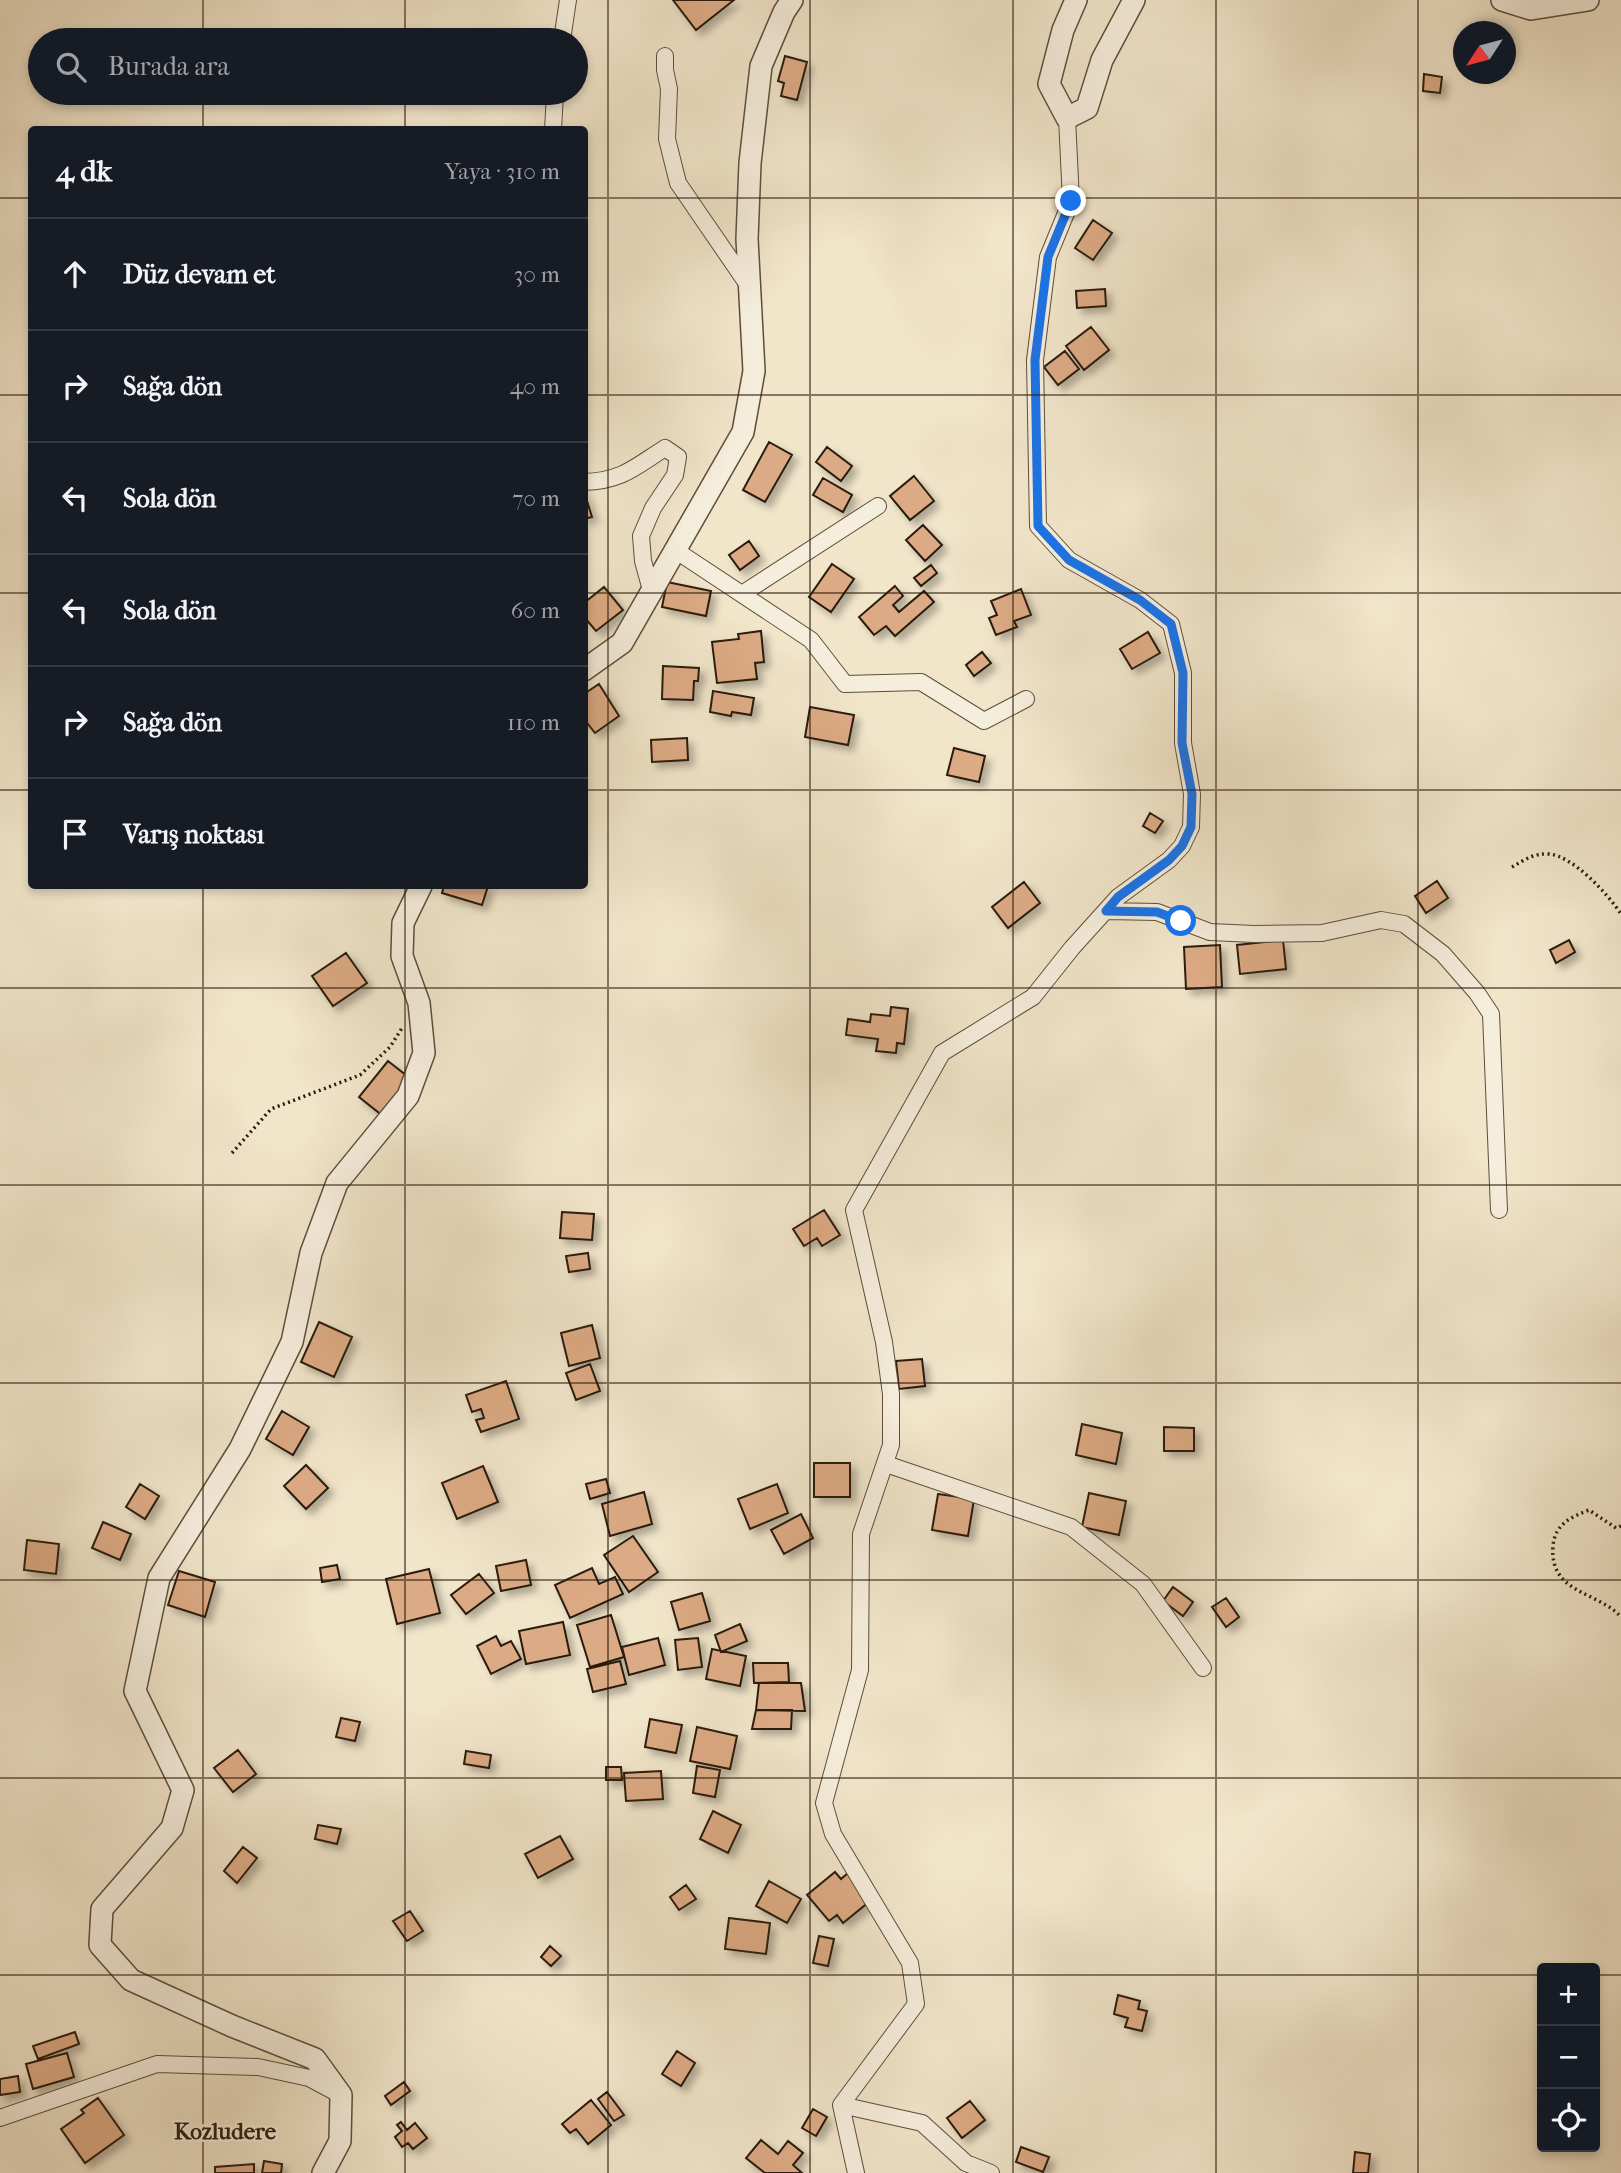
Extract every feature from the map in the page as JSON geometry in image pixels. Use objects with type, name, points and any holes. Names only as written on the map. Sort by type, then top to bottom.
[{"type":"street","points":[[564,28],[568,0]]},
{"type":"street","points":[[588,667],[622,643],[744,432],[754,371],[748,285],[750,163],[761,66],[784,12],[792,0]]},
{"type":"street","points":[[856,2173],[841,2105],[916,2004],[910,1963],[833,1834],[824,1803],[860,1670],[861,1534],[891,1445],[891,1394],[884,1342],[854,1210],[942,1053],[1033,997],[1118,897],[1169,860],[1182,846],[1191,827],[1192,794],[1182,743],[1183,673],[1171,624],[1140,600],[1069,560],[1038,526],[1035,360],[1048,257],[1071,201],[1067,118],[1049,84],[1063,30],[1076,0]]},
{"type":"street","points":[[1067,118],[1087,108],[1101,60],[1134,0]]},
{"type":"street","points":[[1502,0],[1531,9],[1588,0]]},
{"type":"street","points":[[665,56],[664,70],[669,89],[667,139],[678,183],[748,285]]},
{"type":"street","points":[[553,126],[554,105]]},
{"type":"street","points":[[588,482],[619,477],[665,448],[678,457],[675,475],[653,508],[641,536],[643,561],[652,590]]},
{"type":"street","points":[[742,594],[878,506]]},
{"type":"street","points":[[675,550],[811,640],[845,684],[921,681],[984,722],[1026,699]]},
{"type":"street","points":[[323,2173],[340,2141],[341,2095],[315,2059],[232,2026],[131,1980],[100,1945],[102,1909],[172,1828],[183,1790],[135,1692],[159,1578],[240,1449],[292,1342],[311,1253],[337,1183],[408,1096],[424,1054],[419,1003],[402,956],[403,923],[420,889]]},
{"type":"street","points":[[1106,911],[1157,912],[1210,932],[1254,934],[1322,933],[1381,920],[1404,924],[1443,954],[1477,993],[1490,1014],[1499,1210]]},
{"type":"street","points":[[886,1464],[1071,1527],[1143,1584],[1203,1668]]},
{"type":"street","points":[[0,2119],[157,2064],[258,2067],[309,2078],[341,2095]]},
{"type":"street","points":[[841,2105],[922,2123],[966,2163],[991,2173]]},
{"type":"path","points":[[1512,867],[1529,857],[1550,854],[1570,862],[1612,899],[1621,914]]},
{"type":"path","points":[[232,1153],[271,1109],[360,1075],[390,1047],[419,1003]]},
{"type":"path","points":[[1621,1526],[1616,1528],[1589,1510],[1566,1519],[1554,1537],[1553,1556],[1561,1579],[1621,1617]]},
{"type":"building","points":[[673,0],[734,0],[696,30]]},
{"type":"building","points":[[785,56],[807,62],[797,100],[781,96],[784,83],[778,81]]},
{"type":"building","points":[[1424,74],[1442,77],[1440,93],[1423,91]]},
{"type":"building","points":[[1093,220],[1112,233],[1093,260],[1075,248]]},
{"type":"building","points":[[1105,289],[1106,306],[1077,308],[1076,291]]},
{"type":"building","points":[[1091,327],[1109,350],[1084,370],[1066,346]]},
{"type":"building","points":[[1065,351],[1079,369],[1058,385],[1044,367]]},
{"type":"building","points":[[769,442],[792,455],[765,502],[743,490]]},
{"type":"building","points":[[827,447],[852,466],[841,481],[816,462]]},
{"type":"building","points":[[914,476],[934,501],[910,520],[890,496]]},
{"type":"building","points":[[823,478],[852,495],[843,512],[813,495]]},
{"type":"building","points":[[923,525],[942,545],[925,561],[906,540]]},
{"type":"building","points":[[749,541],[759,556],[740,570],[729,555]]},
{"type":"building","points":[[832,564],[854,579],[831,612],[809,597]]},
{"type":"building","points":[[931,565],[937,573],[921,586],[914,578]]},
{"type":"building","points":[[667,582],[711,591],[706,616],[662,607]]},
{"type":"building","points":[[895,586],[903,596],[893,605],[899,612],[924,591],[934,602],[895,636],[886,626],[874,635],[859,617]]},
{"type":"building","points":[[604,587],[623,610],[596,631],[588,622],[588,600]]},
{"type":"building","points":[[1021,589],[1031,615],[1014,621],[1017,627],[996,635],[989,618],[997,615],[991,601]]},
{"type":"building","points":[[761,631],[764,662],[755,663],[757,679],[717,683],[712,642],[739,639],[738,634]]},
{"type":"building","points":[[1148,632],[1160,653],[1132,669],[1120,649]]},
{"type":"building","points":[[982,652],[991,663],[974,676],[966,665]]},
{"type":"building","points":[[663,666],[699,668],[698,681],[694,681],[693,700],[662,699]]},
{"type":"building","points":[[599,684],[619,716],[595,733],[588,724],[588,691]]},
{"type":"building","points":[[713,691],[754,698],[751,715],[732,712],[731,716],[710,712]]},
{"type":"building","points":[[810,707],[854,715],[848,745],[805,737]]},
{"type":"building","points":[[687,738],[688,760],[652,762],[651,740]]},
{"type":"building","points":[[954,748],[985,756],[979,782],[947,775]]},
{"type":"building","points":[[1150,813],[1163,821],[1155,833],[1143,826]]},
{"type":"building","points":[[1437,881],[1448,898],[1426,913],[1415,896]]},
{"type":"building","points":[[1024,882],[1040,903],[1008,928],[992,907]]},
{"type":"building","points":[[443,889],[487,889],[482,905],[442,893]]},
{"type":"building","points":[[1283,940],[1286,969],[1240,974],[1237,945]]},
{"type":"building","points":[[1569,940],[1575,952],[1556,963],[1550,950]]},
{"type":"building","points":[[1220,945],[1222,987],[1186,989],[1184,947]]},
{"type":"building","points":[[346,953],[367,983],[333,1006],[312,976]]},
{"type":"building","points":[[891,1007],[908,1009],[904,1044],[897,1043],[896,1053],[876,1051],[878,1039],[846,1035],[848,1019],[870,1022],[871,1014],[890,1016]]},
{"type":"building","points":[[388,1061],[412,1080],[383,1116],[359,1097]]},
{"type":"building","points":[[824,1210],[840,1235],[822,1246],[817,1238],[804,1246],[793,1229]]},
{"type":"building","points":[[562,1212],[594,1214],[592,1240],[560,1238]]},
{"type":"building","points":[[588,1253],[590,1269],[569,1272],[566,1256]]},
{"type":"building","points":[[319,1322],[352,1337],[334,1377],[301,1362]]},
{"type":"building","points":[[592,1325],[600,1358],[569,1366],[561,1333]]},
{"type":"building","points":[[922,1359],[925,1386],[899,1389],[896,1361]]},
{"type":"building","points":[[590,1364],[600,1391],[576,1400],[566,1373]]},
{"type":"building","points":[[506,1381],[519,1419],[481,1432],[476,1420],[484,1418],[481,1409],[472,1412],[466,1395]]},
{"type":"building","points":[[282,1411],[309,1427],[293,1455],[266,1439]]},
{"type":"building","points":[[1082,1424],[1122,1433],[1116,1464],[1076,1455]]},
{"type":"building","points":[[1164,1427],[1194,1428],[1194,1451],[1164,1451]]},
{"type":"building","points":[[814,1463],[850,1463],[850,1497],[814,1497]]},
{"type":"building","points":[[306,1465],[328,1488],[306,1509],[284,1486]]},
{"type":"building","points":[[483,1466],[498,1502],[457,1519],[442,1483]]},
{"type":"building","points":[[606,1479],[610,1493],[590,1499],[586,1484]]},
{"type":"building","points":[[140,1484],[159,1496],[145,1519],[126,1507]]},
{"type":"building","points":[[777,1484],[788,1513],[750,1529],[738,1499]]},
{"type":"building","points":[[644,1492],[652,1524],[610,1536],[602,1504]]},
{"type":"building","points":[[1089,1493],[1126,1501],[1119,1535],[1082,1527]]},
{"type":"building","points":[[938,1494],[974,1499],[968,1536],[932,1530]]},
{"type":"building","points":[[801,1514],[813,1538],[784,1554],[771,1530]]},
{"type":"building","points":[[103,1522],[131,1534],[120,1560],[92,1548]]},
{"type":"building","points":[[633,1536],[658,1572],[629,1592],[604,1555]]},
{"type":"building","points":[[27,1540],[59,1544],[56,1574],[24,1570]]},
{"type":"building","points":[[526,1560],[531,1585],[501,1591],[496,1566]]},
{"type":"building","points":[[337,1565],[340,1579],[322,1582],[320,1568]]},
{"type":"building","points":[[592,1568],[599,1584],[615,1577],[623,1594],[570,1618],[555,1585]]},
{"type":"building","points":[[429,1569],[440,1613],[397,1624],[386,1579]]},
{"type":"building","points":[[179,1571],[215,1582],[205,1617],[168,1605]]},
{"type":"building","points":[[479,1574],[494,1593],[466,1614],[451,1595]]},
{"type":"building","points":[[1173,1587],[1193,1602],[1183,1616],[1163,1601]]},
{"type":"building","points":[[702,1593],[710,1621],[679,1630],[671,1602]]},
{"type":"building","points":[[1226,1598],[1239,1617],[1226,1627],[1212,1607]]},
{"type":"building","points":[[611,1615],[624,1657],[590,1667],[577,1625]]},
{"type":"building","points":[[563,1622],[570,1655],[526,1664],[519,1631]]},
{"type":"building","points":[[740,1624],[747,1641],[721,1652],[715,1635]]},
{"type":"building","points":[[496,1636],[501,1646],[511,1641],[521,1659],[491,1674],[477,1646]]},
{"type":"building","points":[[658,1638],[665,1665],[629,1675],[622,1647]]},
{"type":"building","points":[[698,1638],[702,1667],[678,1670],[675,1640]]},
{"type":"building","points":[[712,1649],[746,1656],[740,1686],[706,1679]]},
{"type":"building","points":[[620,1661],[626,1684],[593,1692],[587,1669]]},
{"type":"building","points":[[753,1663],[788,1663],[789,1682],[754,1683]]},
{"type":"building","points":[[759,1683],[801,1683],[805,1711],[756,1710]]},
{"type":"building","points":[[756,1710],[792,1710],[791,1729],[752,1729]]},
{"type":"building","points":[[341,1718],[360,1722],[355,1741],[336,1737]]},
{"type":"building","points":[[650,1719],[682,1725],[676,1753],[645,1747]]},
{"type":"building","points":[[697,1727],[737,1736],[730,1769],[690,1761]]},
{"type":"building","points":[[238,1750],[256,1774],[233,1792],[214,1768]]},
{"type":"building","points":[[466,1751],[491,1755],[489,1768],[464,1764]]},
{"type":"building","points":[[697,1766],[720,1770],[715,1797],[693,1793]]},
{"type":"building","points":[[606,1767],[621,1767],[622,1780],[606,1780]]},
{"type":"building","points":[[661,1771],[663,1799],[626,1801],[624,1773]]},
{"type":"building","points":[[713,1811],[741,1825],[728,1853],[700,1839]]},
{"type":"building","points":[[318,1825],[341,1829],[337,1844],[315,1839]]},
{"type":"building","points":[[560,1836],[573,1859],[538,1878],[525,1854]]},
{"type":"building","points":[[243,1847],[257,1858],[237,1883],[224,1871]]},
{"type":"building","points":[[835,1872],[841,1879],[848,1873],[870,1901],[843,1923],[837,1915],[829,1921],[807,1895]]},
{"type":"building","points":[[769,1881],[801,1899],[787,1923],[756,1906]]},
{"type":"building","points":[[686,1885],[696,1899],[679,1910],[670,1897]]},
{"type":"building","points":[[410,1911],[423,1931],[407,1941],[393,1921]]},
{"type":"building","points":[[729,1918],[770,1923],[766,1954],[725,1949]]},
{"type":"building","points":[[819,1936],[834,1939],[828,1966],[813,1963]]},
{"type":"building","points":[[550,1946],[561,1956],[551,1966],[541,1957]]},
{"type":"building","points":[[1118,1995],[1140,2001],[1138,2009],[1147,2011],[1142,2031],[1125,2027],[1128,2018],[1114,2014]]},
{"type":"building","points":[[75,2032],[79,2044],[38,2059],[33,2046]]},
{"type":"building","points":[[677,2051],[695,2063],[681,2086],[662,2074]]},
{"type":"building","points":[[67,2053],[74,2077],[33,2089],[26,2064]]},
{"type":"building","points":[[18,2076],[20,2092],[0,2095],[0,2079]]},
{"type":"building","points":[[404,2082],[410,2091],[391,2105],[385,2096]]},
{"type":"building","points":[[607,2092],[624,2115],[614,2121],[598,2099]]},
{"type":"building","points":[[98,2098],[124,2135],[85,2163],[61,2129],[84,2113],[81,2110]]},
{"type":"building","points":[[591,2100],[611,2125],[588,2144],[576,2129],[570,2133],[562,2124]]},
{"type":"building","points":[[970,2101],[985,2120],[962,2138],[947,2118]]},
{"type":"building","points":[[813,2109],[827,2117],[816,2136],[802,2128]]},
{"type":"building","points":[[401,2122],[407,2130],[415,2123],[427,2138],[413,2149],[408,2143],[402,2147],[395,2137],[402,2131],[397,2125]]},
{"type":"building","points":[[761,2140],[778,2154],[788,2141],[803,2153],[793,2165],[802,2173],[765,2173],[746,2158]]},
{"type":"building","points":[[1021,2147],[1049,2157],[1043,2172],[1016,2162]]},
{"type":"building","points":[[1355,2152],[1370,2154],[1368,2173],[1353,2173]]},
{"type":"building","points":[[264,2161],[282,2164],[281,2173],[262,2173]]},
{"type":"building","points":[[254,2164],[254,2173],[215,2173],[215,2167]]},
{"type":"district","name":"Kozludere","points":[[225,2131]]},
{"type":"route","points":[[1071,201],[1048,257],[1035,360],[1038,526],[1069,560],[1140,600],[1171,624],[1183,673],[1182,743],[1192,794],[1191,827],[1182,846],[1169,860],[1118,897],[1106,911],[1157,912],[1181,921]]}]
